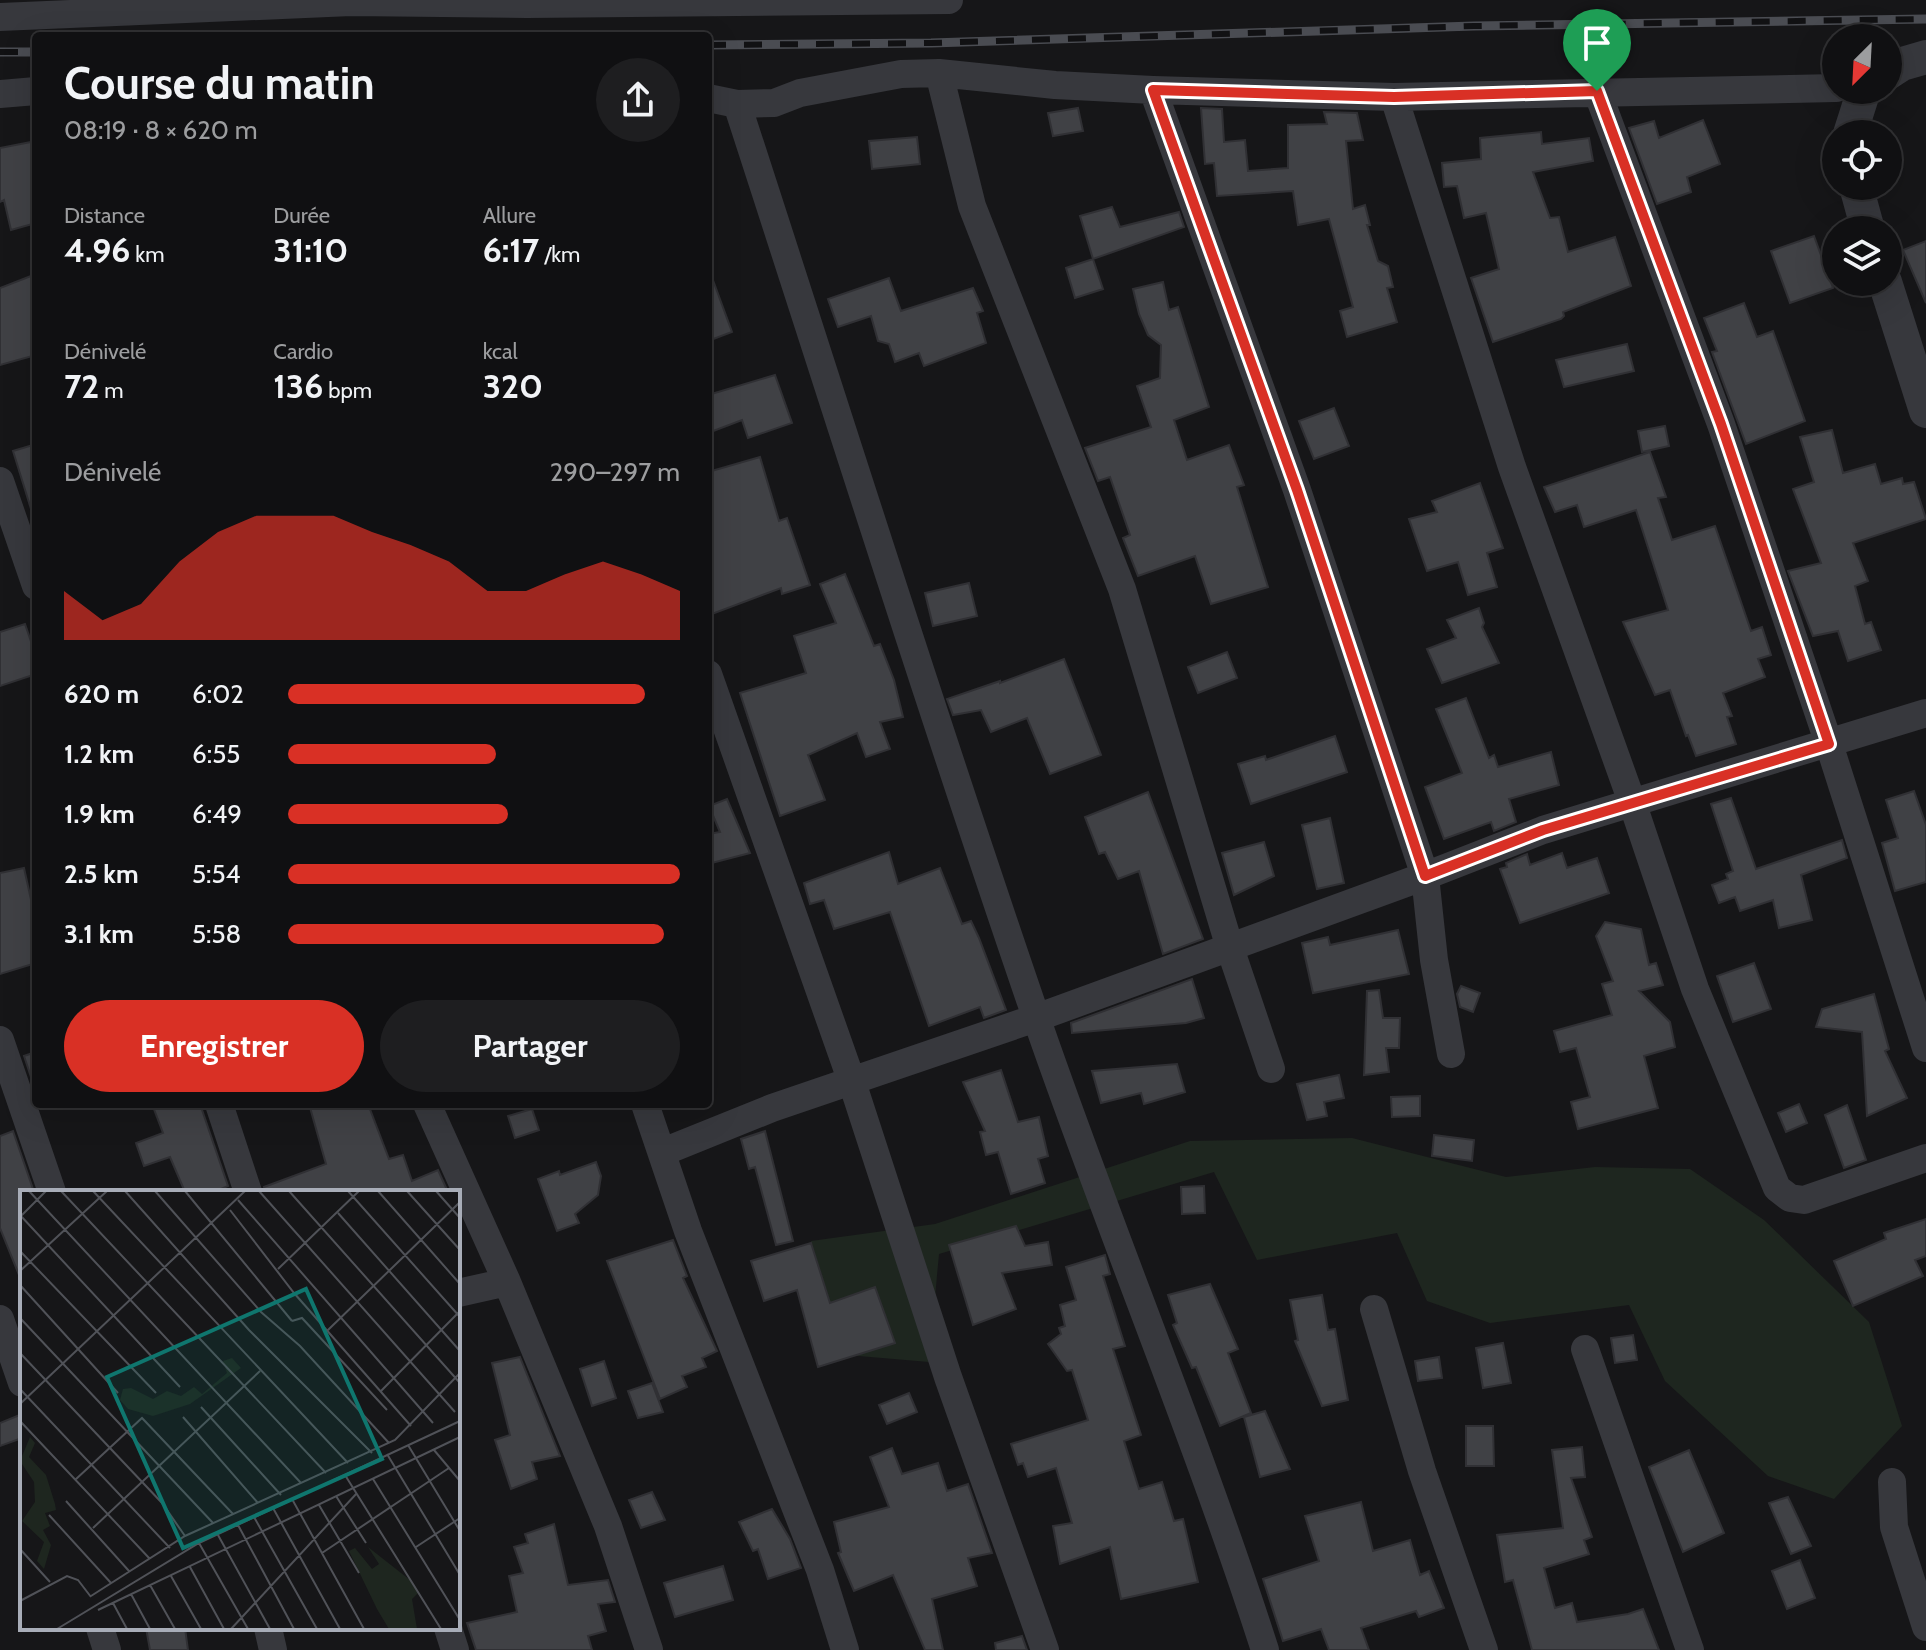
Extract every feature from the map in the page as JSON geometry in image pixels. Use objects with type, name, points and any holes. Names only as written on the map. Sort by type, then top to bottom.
[{"type":"street","points":[[0,17],[351,1],[949,0]]},
{"type":"street","points":[[1902,64],[1926,57]]},
{"type":"street","points":[[939,73],[972,206],[1122,589],[1230,948],[1271,1069]]},
{"type":"street","points":[[712,99],[737,104],[774,103],[800,93],[901,74],[939,73],[1055,85],[1394,97],[1822,88]]},
{"type":"street","points":[[1153,90],[1297,490],[1425,876],[1434,960],[1451,1054]]},
{"type":"street","points":[[0,94],[32,91]]},
{"type":"street","points":[[1597,91],[1721,424],[1829,744],[1926,1048]]},
{"type":"street","points":[[1394,97],[1512,467],[1632,802],[1695,989],[1777,1188],[1790,1198],[1804,1200],[1926,1158]]},
{"type":"street","points":[[737,104],[1036,1018],[1226,1532],[1265,1650]]},
{"type":"street","points":[[1889,296],[1926,411]]},
{"type":"street","points":[[0,481],[32,574]]},
{"type":"street","points":[[712,685],[852,1082],[948,1377],[1045,1650]]},
{"type":"street","points":[[663,1152],[772,1108],[1036,1018],[1543,830],[1926,713]]},
{"type":"street","points":[[0,1040],[51,1190]]},
{"type":"street","points":[[220,1108],[247,1190]]},
{"type":"street","points":[[429,1108],[507,1282],[608,1526],[649,1650]]},
{"type":"street","points":[[646,1108],[688,1231],[820,1570],[845,1650]]},
{"type":"street","points":[[460,1293],[507,1282]]},
{"type":"street","points":[[1374,1309],[1422,1471],[1484,1650]]},
{"type":"street","points":[[0,1319],[20,1377]]},
{"type":"street","points":[[1585,1349],[1690,1650]]},
{"type":"street","points":[[1892,1482],[1894,1527],[1926,1627]]},
{"type":"street","points":[[101,1630],[107,1650]]},
{"type":"street","points":[[268,1630],[273,1650]]},
{"type":"street","points":[[449,1630],[455,1650]]},
{"type":"shaded area","points":[[1352,1138],[1506,1177],[1595,1167],[1690,1169],[1764,1220],[1869,1322],[1902,1426],[1834,1499],[1768,1476],[1665,1381],[1629,1305],[1490,1323],[1427,1301],[1397,1233],[1257,1260],[1214,1172],[939,1254],[929,1362],[847,1355],[811,1241],[935,1224],[1190,1141]]},
{"type":"building","points":[[1078,108],[1083,131],[1053,136],[1048,113]]},
{"type":"building","points":[[1201,108],[1222,109],[1224,142],[1245,140],[1248,171],[1288,168],[1288,125],[1327,124],[1324,112],[1357,113],[1363,140],[1346,141],[1353,209],[1365,205],[1370,225],[1367,225],[1378,261],[1388,266],[1393,287],[1387,288],[1397,322],[1347,337],[1340,311],[1353,307],[1329,219],[1298,225],[1293,191],[1217,196],[1214,163],[1205,164]]},
{"type":"building","points":[[1703,120],[1720,164],[1687,177],[1691,192],[1657,204],[1629,128],[1654,121],[1659,138]]},
{"type":"building","points":[[1541,132],[1542,144],[1589,138],[1593,161],[1533,172],[1550,218],[1559,217],[1568,252],[1615,237],[1631,286],[1563,312],[1561,319],[1493,342],[1471,278],[1499,269],[1486,213],[1464,218],[1457,186],[1444,187],[1442,163],[1481,159],[1480,138]]},
{"type":"building","points":[[917,137],[920,164],[872,169],[869,141]]},
{"type":"building","points":[[32,142],[32,224],[11,230],[4,200],[0,202],[0,148]]},
{"type":"building","points":[[1112,207],[1120,227],[1179,212],[1184,227],[1093,259],[1080,216]]},
{"type":"building","points":[[1814,236],[1822,258],[1822,292],[1790,303],[1771,251]]},
{"type":"building","points":[[1926,241],[1926,303],[1903,250]]},
{"type":"building","points":[[1093,259],[1103,289],[1075,298],[1066,268]]},
{"type":"building","points":[[32,276],[32,356],[0,365],[0,288]]},
{"type":"building","points":[[712,277],[732,332],[712,340]]},
{"type":"building","points":[[889,278],[901,311],[973,288],[983,311],[977,313],[986,343],[924,366],[919,353],[895,362],[889,344],[878,341],[871,316],[838,327],[828,299]]},
{"type":"building","points":[[1163,282],[1169,310],[1178,307],[1209,407],[1174,420],[1187,460],[1229,445],[1244,485],[1237,487],[1268,587],[1211,604],[1195,556],[1138,576],[1123,538],[1130,535],[1110,477],[1098,481],[1085,448],[1151,427],[1137,386],[1160,378],[1161,345],[1148,335],[1133,289]]},
{"type":"building","points":[[1744,303],[1757,337],[1773,331],[1805,421],[1746,444],[1712,352],[1717,351],[1704,318]]},
{"type":"building","points":[[1627,344],[1634,371],[1564,387],[1556,360]]},
{"type":"building","points":[[775,375],[792,423],[748,438],[742,420],[712,431],[712,394]]},
{"type":"building","points":[[1334,408],[1349,446],[1314,459],[1299,421]]},
{"type":"building","points":[[1665,426],[1669,446],[1642,452],[1638,431]]},
{"type":"building","points":[[1832,430],[1843,473],[1875,464],[1881,484],[1902,478],[1903,484],[1914,482],[1926,519],[1853,543],[1868,581],[1855,586],[1865,624],[1871,622],[1881,650],[1848,661],[1838,631],[1813,636],[1788,571],[1821,563],[1793,489],[1814,482],[1800,437]]},
{"type":"building","points":[[32,445],[32,509],[31,509],[13,451]]},
{"type":"building","points":[[1650,452],[1666,497],[1658,498],[1672,540],[1715,526],[1751,631],[1762,627],[1771,655],[1758,659],[1765,677],[1723,693],[1732,716],[1727,717],[1736,744],[1696,756],[1670,690],[1655,695],[1623,622],[1668,610],[1636,510],[1584,527],[1577,505],[1555,512],[1544,487]]},
{"type":"building","points":[[760,457],[779,521],[787,518],[810,585],[782,594],[781,588],[712,614],[712,471]]},
{"type":"building","points":[[1480,483],[1503,548],[1487,553],[1497,587],[1468,595],[1458,562],[1427,571],[1409,519],[1437,512],[1432,501]]},
{"type":"building","points":[[845,574],[874,646],[880,644],[894,680],[903,717],[880,722],[890,749],[866,757],[857,733],[808,755],[825,800],[780,816],[740,693],[806,673],[794,636],[836,623],[820,584]]},
{"type":"building","points":[[969,583],[977,616],[933,626],[925,593]]},
{"type":"building","points":[[1479,608],[1484,623],[1482,627],[1499,663],[1442,683],[1427,649],[1456,638],[1447,620]]},
{"type":"building","points":[[25,624],[32,644],[32,675],[0,686],[0,632]]},
{"type":"building","points":[[1227,652],[1237,678],[1198,693],[1188,667]]},
{"type":"building","points":[[1064,659],[1101,755],[1050,774],[1027,718],[991,732],[981,710],[953,715],[947,699]]},
{"type":"building","points":[[1466,698],[1489,758],[1494,755],[1498,767],[1551,752],[1559,785],[1509,799],[1516,822],[1494,831],[1491,822],[1444,839],[1425,787],[1462,773],[1436,709]]},
{"type":"building","points":[[1335,736],[1347,772],[1251,804],[1238,764],[1265,756],[1266,760]]},
{"type":"building","points":[[1914,791],[1926,825],[1926,882],[1895,891],[1882,843],[1898,838],[1886,800]]},
{"type":"building","points":[[1148,792],[1203,939],[1163,954],[1139,871],[1118,879],[1105,852],[1099,854],[1085,817]]},
{"type":"building","points":[[1731,798],[1756,869],[1842,840],[1847,858],[1801,875],[1812,920],[1779,928],[1773,900],[1740,911],[1735,897],[1719,903],[1712,885],[1728,879],[1726,874],[1733,871],[1711,804]]},
{"type":"building","points":[[727,799],[750,853],[712,863],[712,833],[720,832],[712,805]]},
{"type":"building","points":[[1330,818],[1344,883],[1317,889],[1302,825]]},
{"type":"building","points":[[1264,842],[1274,876],[1234,895],[1222,853]]},
{"type":"building","points":[[889,852],[898,884],[940,868],[962,924],[971,921],[979,938],[1006,1010],[984,1018],[980,1007],[929,1026],[890,912],[834,929],[824,900],[810,904],[804,883]]},
{"type":"building","points":[[1562,853],[1567,868],[1597,858],[1609,893],[1520,923],[1500,869],[1527,854],[1530,865]]},
{"type":"building","points":[[24,868],[32,904],[32,964],[0,974],[0,873]]},
{"type":"building","points":[[1605,922],[1641,929],[1649,965],[1656,963],[1663,985],[1639,991],[1670,1022],[1675,1047],[1644,1056],[1658,1108],[1578,1129],[1571,1102],[1590,1097],[1576,1048],[1560,1052],[1554,1031],[1612,1015],[1602,984],[1613,981],[1596,936]]},
{"type":"building","points":[[1398,930],[1409,974],[1313,993],[1302,943],[1328,937],[1330,945]]},
{"type":"building","points":[[1754,963],[1771,1009],[1733,1022],[1717,976]]},
{"type":"building","points":[[1192,979],[1204,1018],[1186,1023],[1072,1033],[1071,1023]]},
{"type":"building","points":[[1461,986],[1480,993],[1473,1012],[1460,1007],[1457,994]]},
{"type":"building","points":[[1379,990],[1383,1018],[1400,1018],[1399,1048],[1386,1048],[1389,1072],[1364,1075],[1367,991]]},
{"type":"building","points":[[1874,994],[1889,1049],[1885,1051],[1907,1098],[1867,1116],[1862,1032],[1816,1027],[1822,1009]]},
{"type":"building","points":[[32,1053],[32,1080],[24,1056]]},
{"type":"building","points":[[1177,1064],[1185,1092],[1144,1104],[1141,1093],[1101,1103],[1092,1071]]},
{"type":"building","points":[[1001,1070],[1018,1122],[1039,1117],[1048,1156],[1038,1159],[1045,1183],[1011,1194],[998,1152],[986,1155],[980,1132],[985,1131],[963,1082]]},
{"type":"building","points":[[1339,1075],[1344,1098],[1324,1102],[1327,1116],[1307,1120],[1297,1084]]},
{"type":"building","points":[[1420,1096],[1420,1116],[1392,1117],[1391,1097]]},
{"type":"building","points":[[1799,1104],[1807,1123],[1786,1132],[1778,1113]]},
{"type":"building","points":[[1847,1105],[1866,1160],[1844,1168],[1825,1115]]},
{"type":"building","points":[[154,1108],[201,1108],[228,1186],[219,1190],[184,1190],[170,1157],[144,1166],[136,1143],[163,1133]]},
{"type":"building","points":[[310,1108],[370,1108],[389,1159],[403,1155],[412,1181],[438,1170],[447,1190],[265,1190],[264,1187],[326,1164]]},
{"type":"building","points":[[532,1109],[539,1130],[515,1138],[508,1116]]},
{"type":"building","points":[[13,1131],[33,1189],[20,1190],[20,1278],[0,1228],[0,1136]]},
{"type":"building","points":[[765,1131],[793,1241],[776,1245],[755,1167],[749,1169],[741,1139]]},
{"type":"building","points":[[1434,1135],[1474,1140],[1472,1161],[1432,1156]]},
{"type":"building","points":[[596,1162],[601,1176],[598,1195],[575,1214],[579,1223],[557,1231],[538,1179]]},
{"type":"building","points":[[1204,1186],[1205,1213],[1182,1214],[1181,1187]]},
{"type":"building","points":[[1926,1219],[1926,1256],[1915,1260],[1923,1276],[1853,1306],[1834,1261],[1886,1239],[1884,1233]]},
{"type":"building","points":[[1016,1226],[1025,1246],[1048,1242],[1052,1265],[1002,1273],[1016,1309],[973,1325],[949,1245]]},
{"type":"building","points":[[673,1240],[687,1276],[683,1278],[717,1351],[702,1358],[706,1367],[682,1376],[687,1387],[660,1399],[607,1261]]},
{"type":"building","points":[[811,1243],[830,1303],[875,1287],[895,1343],[818,1367],[797,1290],[764,1301],[751,1261]]},
{"type":"building","points":[[1105,1255],[1110,1274],[1103,1276],[1125,1346],[1113,1349],[1141,1435],[1124,1441],[1139,1489],[1162,1482],[1174,1521],[1183,1519],[1198,1582],[1121,1599],[1110,1547],[1060,1564],[1053,1526],[1072,1523],[1056,1468],[1028,1477],[1023,1463],[1018,1465],[1011,1444],[1088,1420],[1072,1370],[1067,1371],[1048,1344],[1061,1334],[1059,1328],[1065,1326],[1060,1305],[1076,1300],[1066,1267]]},
{"type":"building","points":[[1210,1284],[1238,1349],[1228,1353],[1251,1413],[1220,1426],[1196,1367],[1192,1368],[1173,1325],[1177,1323],[1168,1295]]},
{"type":"building","points":[[1322,1295],[1328,1330],[1335,1329],[1348,1400],[1322,1406],[1295,1341],[1298,1340],[1290,1300]]},
{"type":"building","points":[[1633,1335],[1637,1360],[1615,1363],[1611,1338]]},
{"type":"building","points":[[1503,1343],[1511,1383],[1483,1388],[1476,1348]]},
{"type":"building","points":[[520,1357],[560,1456],[532,1462],[537,1479],[511,1489],[495,1440],[510,1435],[492,1363]]},
{"type":"building","points":[[1439,1357],[1442,1378],[1418,1381],[1415,1361]]},
{"type":"building","points":[[604,1361],[616,1398],[592,1406],[580,1369]]},
{"type":"building","points":[[652,1383],[663,1412],[638,1418],[628,1391]]},
{"type":"building","points":[[909,1393],[917,1412],[887,1424],[879,1405]]},
{"type":"building","points":[[1265,1411],[1290,1469],[1260,1477],[1244,1417]]},
{"type":"building","points":[[20,1415],[20,1439],[0,1446],[0,1423]]},
{"type":"building","points":[[1466,1426],[1493,1426],[1494,1466],[1466,1466]]},
{"type":"building","points":[[1582,1447],[1585,1477],[1571,1478],[1592,1537],[1584,1540],[1589,1554],[1544,1568],[1555,1608],[1572,1603],[1577,1622],[1643,1609],[1659,1650],[1532,1650],[1513,1580],[1505,1582],[1497,1535],[1563,1528],[1552,1450]]},
{"type":"building","points":[[892,1448],[902,1474],[938,1463],[947,1491],[968,1484],[992,1553],[968,1558],[977,1586],[932,1599],[943,1650],[925,1650],[893,1575],[854,1591],[838,1553],[841,1552],[834,1522],[889,1507],[870,1457]]},
{"type":"building","points":[[1689,1450],[1724,1533],[1683,1552],[1649,1467]]},
{"type":"building","points":[[652,1492],[665,1520],[641,1528],[629,1500]]},
{"type":"building","points":[[1788,1497],[1811,1546],[1791,1554],[1769,1503]]},
{"type":"building","points":[[1361,1502],[1373,1551],[1410,1540],[1420,1575],[1429,1571],[1444,1608],[1419,1617],[1416,1611],[1361,1628],[1369,1650],[1329,1650],[1321,1629],[1283,1641],[1263,1579],[1319,1561],[1305,1516]]},
{"type":"building","points":[[772,1509],[790,1539],[801,1568],[768,1579],[758,1549],[753,1551],[739,1522]]},
{"type":"building","points":[[554,1524],[568,1585],[608,1580],[615,1602],[598,1604],[606,1631],[588,1636],[592,1650],[476,1650],[467,1623],[517,1612],[509,1576],[523,1573],[514,1547],[528,1543],[525,1534]]},
{"type":"building","points":[[1800,1560],[1815,1598],[1787,1609],[1772,1571]]},
{"type":"building","points":[[723,1566],[733,1600],[675,1617],[664,1583]]},
{"type":"building","points":[[146,1630],[185,1630],[188,1650],[150,1650]]},
{"type":"building","points":[[1022,1636],[1027,1650],[996,1650],[995,1643]]},
{"type":"railway","points":[[712,45],[931,43],[1474,26],[1926,19]]},
{"type":"railway","points":[[0,52],[32,52]]},
{"type":"route","points":[[1153,90],[1394,97],[1597,91],[1721,424],[1829,744],[1543,830],[1425,876],[1297,490],[1153,90]]}]
